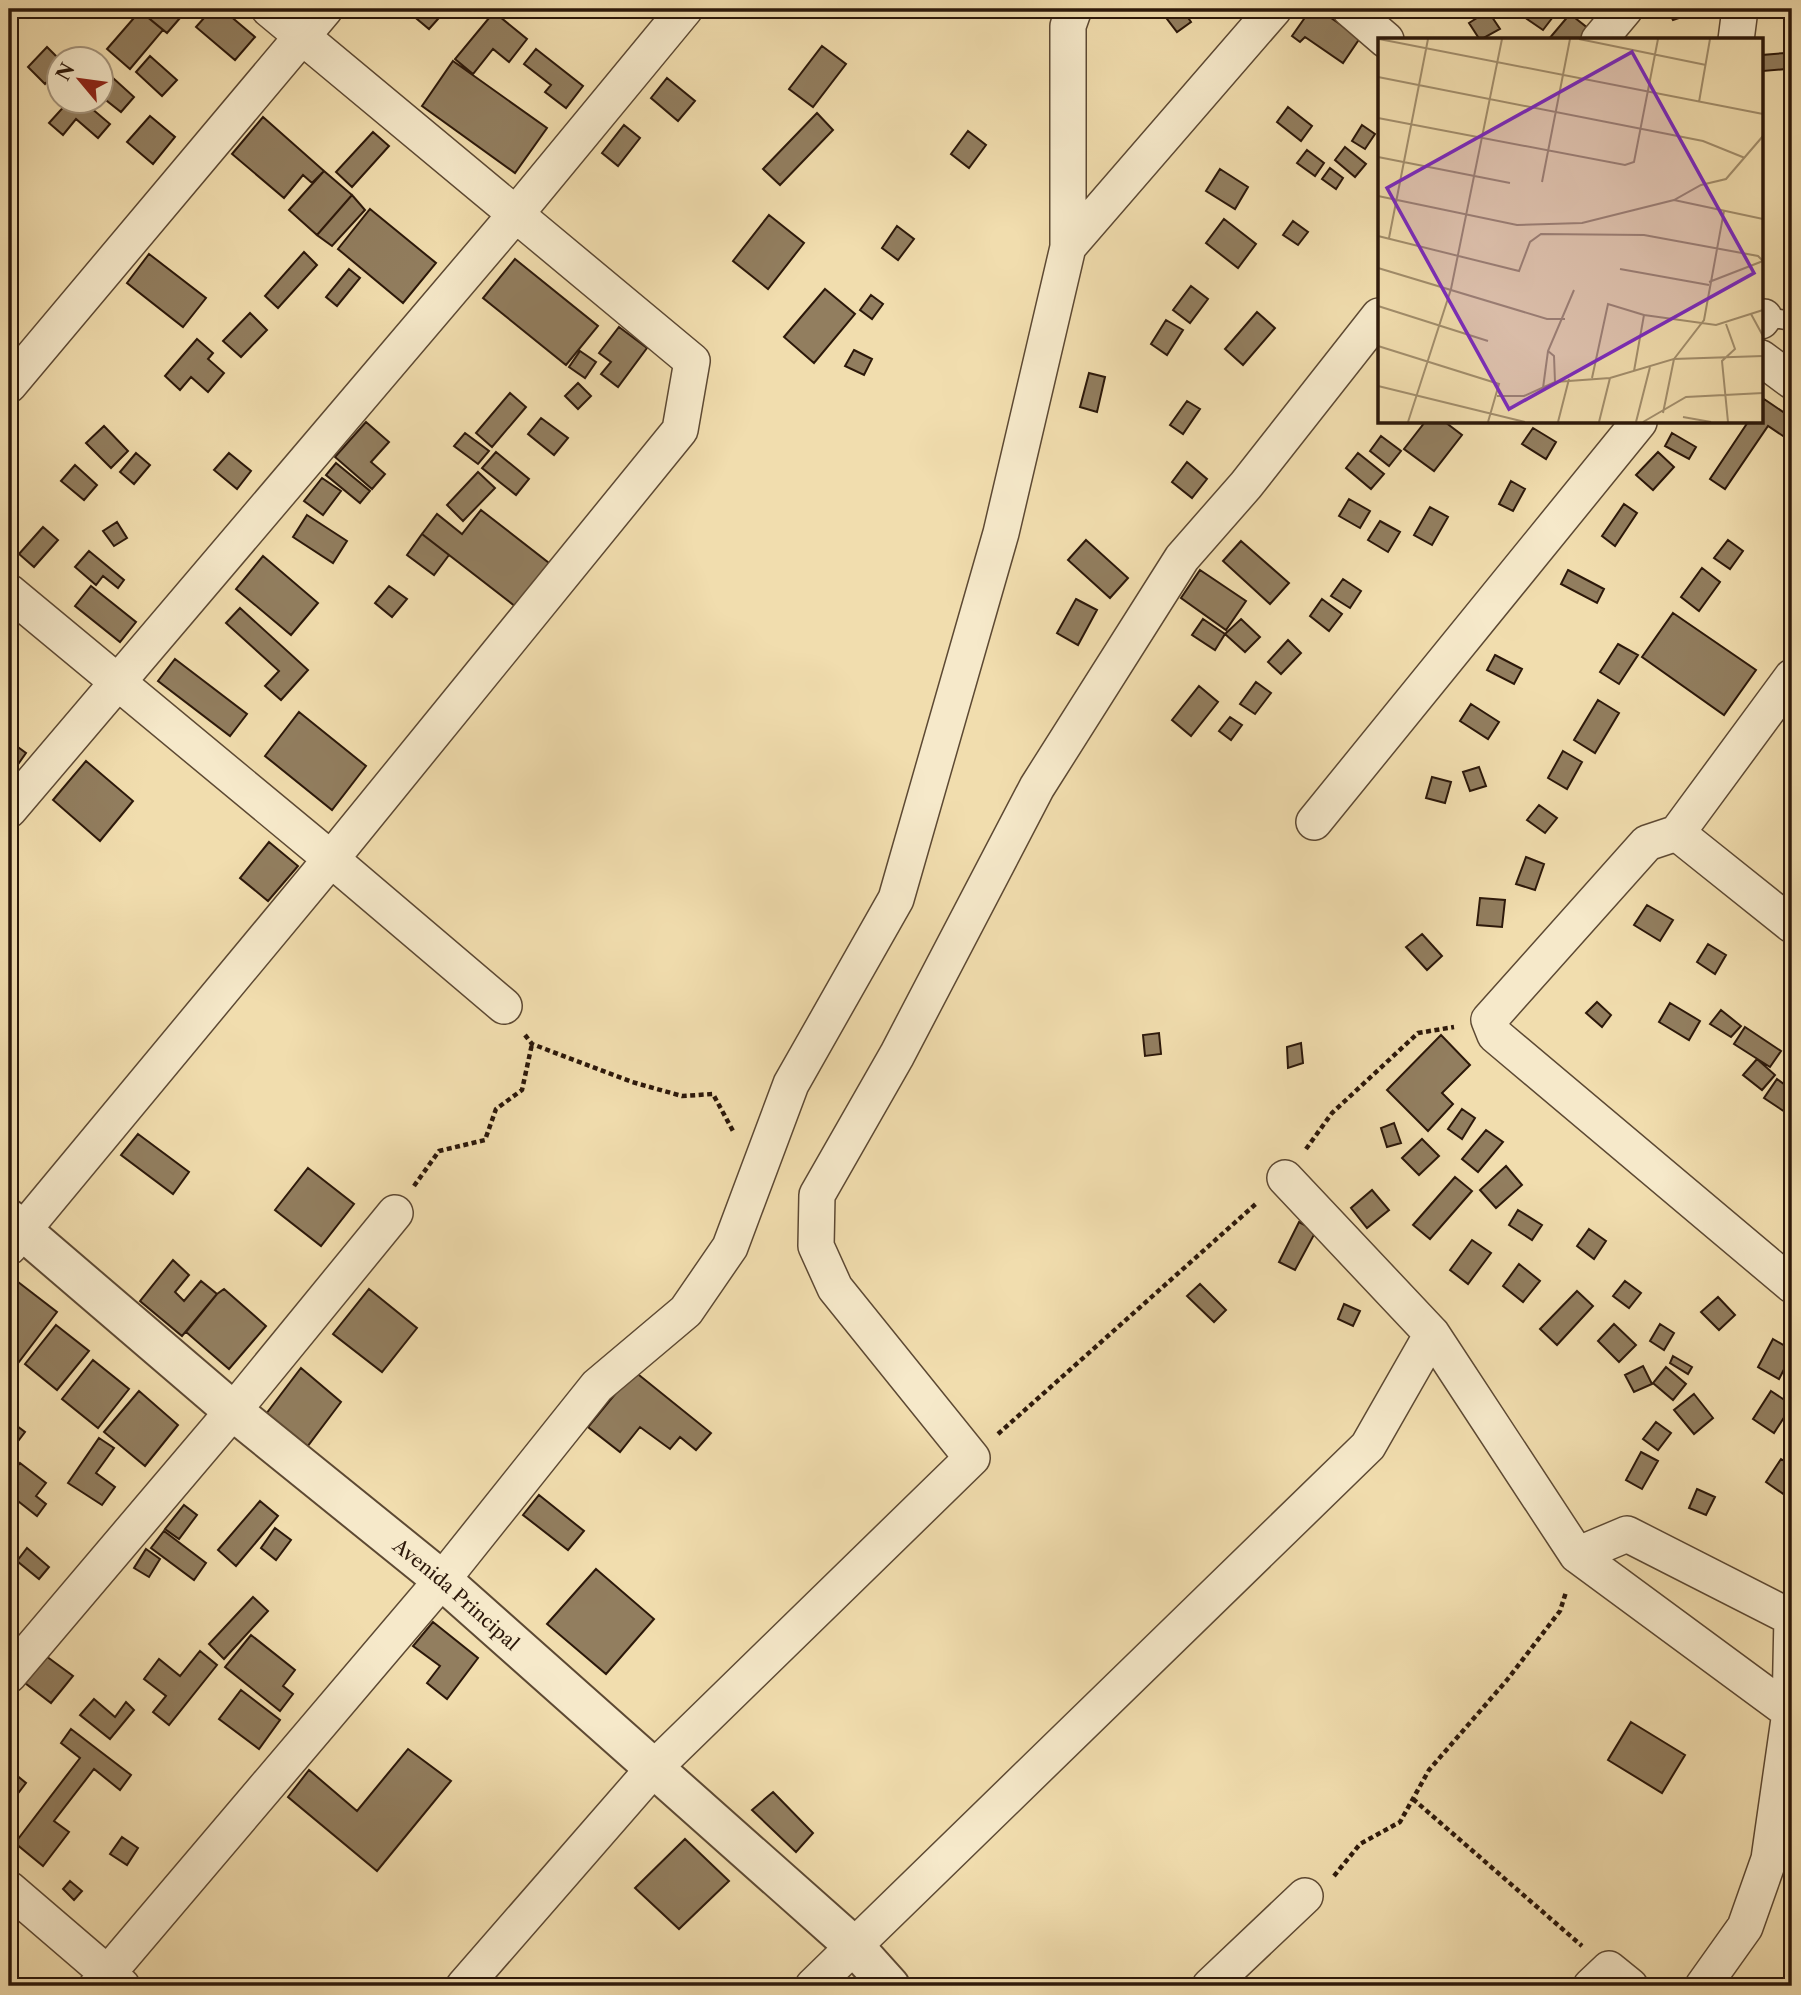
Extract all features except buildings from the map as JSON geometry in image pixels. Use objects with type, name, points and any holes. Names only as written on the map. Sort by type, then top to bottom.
[{"type":"street","points":[[13,1232],[331,859],[680,430],[692,361],[269,9]]},
{"type":"street","points":[[9,385],[325,9]]},
{"type":"street","points":[[9,810],[515,215],[685,9]]},
{"type":"street","points":[[9,1889],[109,1982],[442,1580],[597,1386],[686,1311],[730,1247],[791,1084],[896,899],[1001,533],[1068,247],[1068,26],[1074,9]]},
{"type":"street","points":[[1068,247],[1274,9]]},
{"type":"street","points":[[1350,9],[1384,38]]},
{"type":"street","points":[[1601,38],[1625,9]]},
{"type":"street","points":[[1736,38],[1740,9]]},
{"type":"street","points":[[464,1986],[654,1768],[972,1458],[835,1288],[816,1246],[817,1195],[897,1055],[1037,787],[1182,558],[1245,485],[1378,317]]},
{"type":"street","points":[[1762,359],[1792,381]]},
{"type":"street","points":[[1314,822],[1638,424]]},
{"type":"street","points":[[9,592],[504,1006]]},
{"type":"street","points":[[1792,677],[1677,833],[1647,843],[1489,1020],[1495,1035],[1792,1285]]},
{"type":"street","points":[[1677,833],[1792,925]]},
{"type":"street","points":[[1285,1178],[1432,1334],[1577,1555],[1790,1712]]},
{"type":"street","points":[[9,1675],[233,1411],[395,1213]]},
{"type":"street","name":"Avenida Principal","points":[[13,1232],[442,1580],[854,1946],[890,1986]]},
{"type":"street","points":[[813,1986],[1368,1446],[1432,1334]]},
{"type":"street","points":[[1577,1555],[1627,1534],[1792,1617],[1790,1712],[1769,1859],[1745,1927],[1703,1986]]},
{"type":"street","points":[[1210,1986],[1305,1896]]},
{"type":"path","points":[[504,1006],[532,1044],[645,1086],[682,1096],[713,1094],[733,1131],[729,1142]]},
{"type":"path","points":[[972,1458],[1285,1178],[1332,1113],[1418,1033],[1489,1020]]},
{"type":"path","points":[[395,1213],[439,1151],[485,1140],[496,1109],[522,1090],[532,1044]]},
{"type":"path","points":[[1305,1896],[1338,1874],[1360,1844],[1400,1822],[1429,1770],[1507,1680],[1560,1611],[1577,1555]]},
{"type":"path","points":[[1413,1799],[1610,1981]]}]
